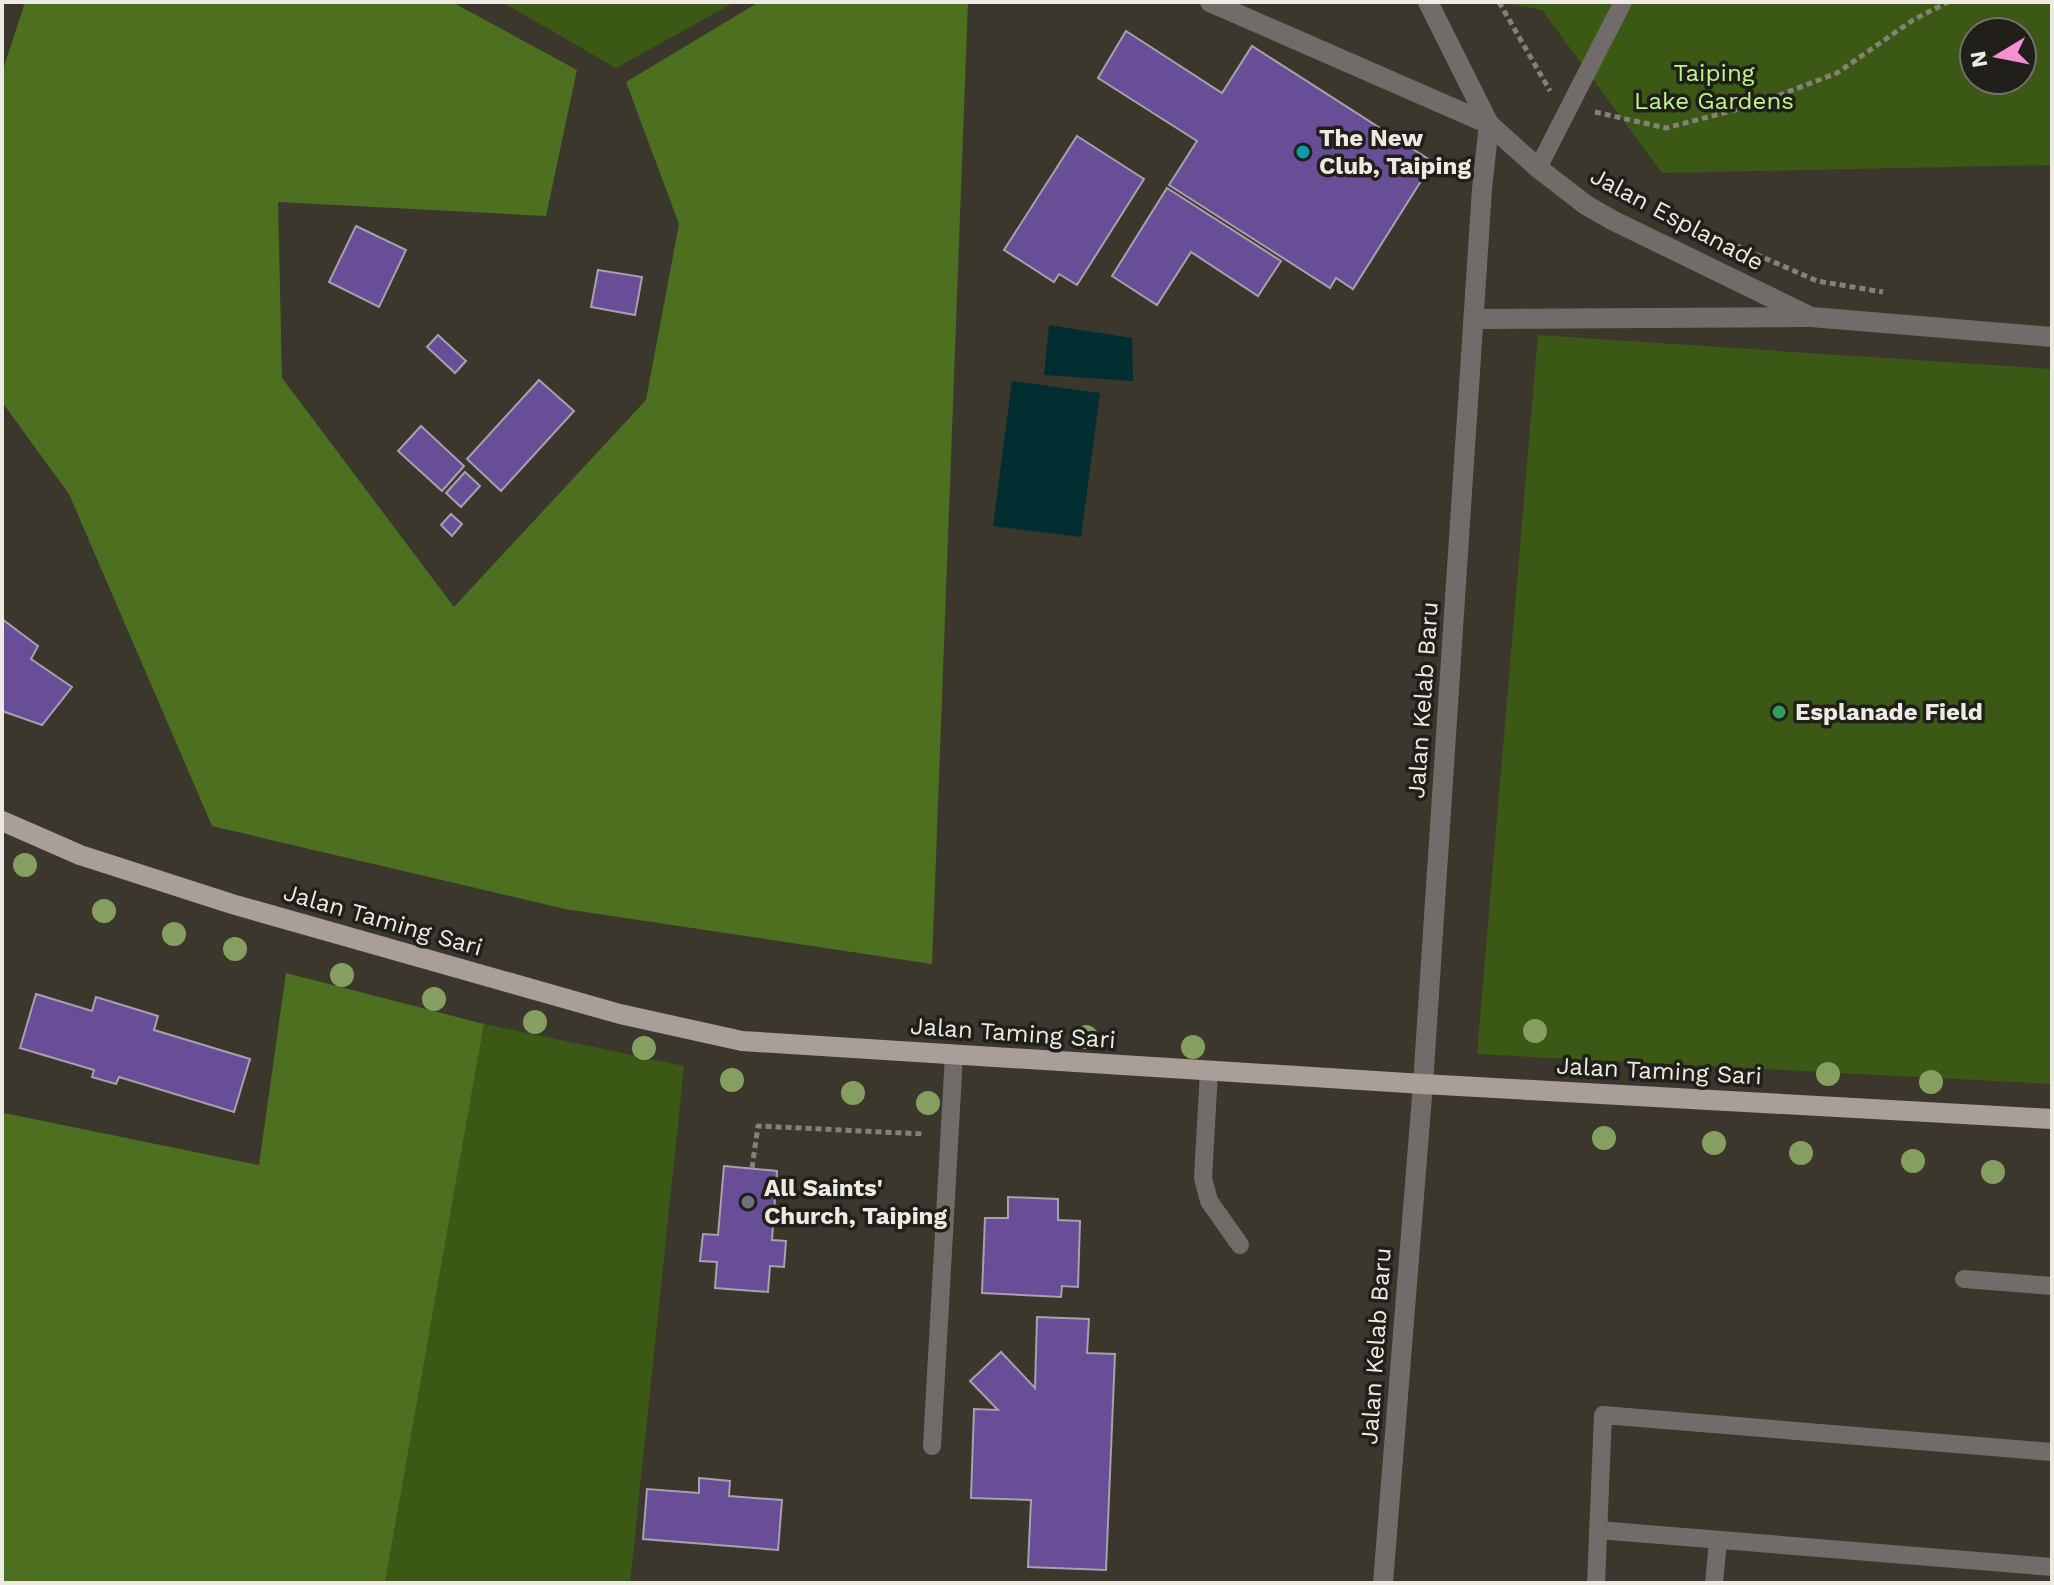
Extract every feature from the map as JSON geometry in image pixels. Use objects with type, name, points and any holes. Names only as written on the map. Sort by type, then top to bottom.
[{"type":"main road","name":"Jalan Taming Sari","points":[[2,821],[80,855],[232,904],[620,1014],[742,1041],[1423,1084],[2052,1119]]},
{"type":"street","points":[[1210,2],[1489,124]]},
{"type":"street","points":[[1428,2],[1489,124]]},
{"type":"street","name":"Jalan Esplanade","points":[[1489,124],[1586,205],[1811,317]]},
{"type":"street","name":"Jalan Kelab Baru","points":[[1383,1583],[1423,1084],[1482,189],[1489,124]]},
{"type":"street","name":"Jalan Esplanade","points":[[1475,319],[1811,317],[2052,337]]},
{"type":"lane","points":[[1538,168],[1623,2]]},
{"type":"lane","points":[[932,1446],[954,1055]]},
{"type":"lane","points":[[1209,1071],[1203,1178],[1209,1201],[1240,1245]]},
{"type":"lane","points":[[1964,1279],[2052,1286]]},
{"type":"lane","points":[[1596,1583],[1603,1415],[2052,1452]]},
{"type":"lane","points":[[1598,1530],[2052,1567]]},
{"type":"lane","points":[[1714,1583],[1718,1541]]},
{"type":"path","points":[[1499,2],[1548,89],[1570,107],[1666,128],[1751,106],[1837,73],[1913,20],[1948,2]]},
{"type":"path","points":[[1718,237],[1817,281],[1897,295]]},
{"type":"path","points":[[752,1168],[758,1126],[949,1136]]},
{"type":"green space","points":[[25,2],[452,2],[577,70],[546,216],[278,202],[282,378],[454,607],[646,400],[679,224],[626,82],[759,2],[968,2],[932,964],[565,909],[212,826],[69,494],[2,402],[2,73]]},
{"type":"green space","points":[[502,2],[735,2],[616,68]]},
{"type":"green space","name":"Taiping Lake Gardens","points":[[1496,2],[2052,2],[2052,165],[1662,173],[1542,10]]},
{"type":"green space","name":"Esplanade Field","points":[[1538,335],[2052,369],[2052,1084],[1477,1054]]},
{"type":"green space","points":[[286,973],[484,1024],[385,1583],[2,1583],[4,1113],[259,1165]]},
{"type":"green space","points":[[484,1024],[684,1066],[630,1583],[385,1583]]},
{"type":"water","points":[[1049,325],[1132,338],[1133,381],[1044,375]]},
{"type":"water","points":[[1012,381],[1100,393],[1081,537],[993,526]]},
{"type":"building","name":"The New Club, Taiping","points":[[1126,31],[1222,93],[1252,46],[1433,162],[1353,289],[1336,278],[1330,288],[1169,185],[1197,141],[1098,78]]},
{"type":"building","points":[[1077,136],[1144,179],[1077,285],[1059,274],[1054,282],[1004,250]]},
{"type":"building","points":[[1167,188],[1281,261],[1258,296],[1191,252],[1157,305],[1112,276]]},
{"type":"building","points":[[356,226],[406,250],[379,307],[329,282]]},
{"type":"building","points":[[598,270],[642,277],[635,315],[591,307]]},
{"type":"building","points":[[438,335],[466,361],[455,373],[427,347]]},
{"type":"building","points":[[539,380],[574,411],[501,491],[467,459]]},
{"type":"building","points":[[421,426],[464,466],[442,491],[398,451]]},
{"type":"building","points":[[465,472],[480,486],[461,507],[446,493]]},
{"type":"building","points":[[451,514],[462,524],[452,536],[441,525]]},
{"type":"building","points":[[2,619],[38,646],[31,659],[72,687],[42,725],[2,711]]},
{"type":"building","points":[[36,994],[92,1011],[96,997],[158,1016],[154,1030],[250,1059],[234,1112],[119,1077],[116,1084],[92,1077],[94,1070],[20,1048]]},
{"type":"building","name":"All Saints' Church, Taiping","points":[[724,1166],[777,1171],[772,1240],[786,1241],[784,1267],[770,1266],[768,1292],[715,1288],[717,1262],[700,1261],[703,1234],[718,1235]]},
{"type":"building","points":[[1008,1197],[1058,1199],[1058,1220],[1080,1221],[1078,1287],[1062,1286],[1061,1297],[982,1293],[985,1218],[1008,1218]]},
{"type":"building","points":[[1037,1317],[1089,1319],[1087,1353],[1115,1354],[1106,1570],[1028,1567],[1031,1500],[971,1498],[974,1409],[998,1410],[970,1381],[1001,1352],[1035,1388]]},
{"type":"building","points":[[699,1478],[730,1481],[729,1496],[782,1500],[778,1550],[643,1539],[647,1489],[699,1493]]},
{"type":"place","name":"The New Club, Taiping","points":[[1303,152]]},
{"type":"place","name":"Esplanade Field","points":[[1779,712]]},
{"type":"place","name":"All Saints' Church, Taiping","points":[[748,1202]]}]
